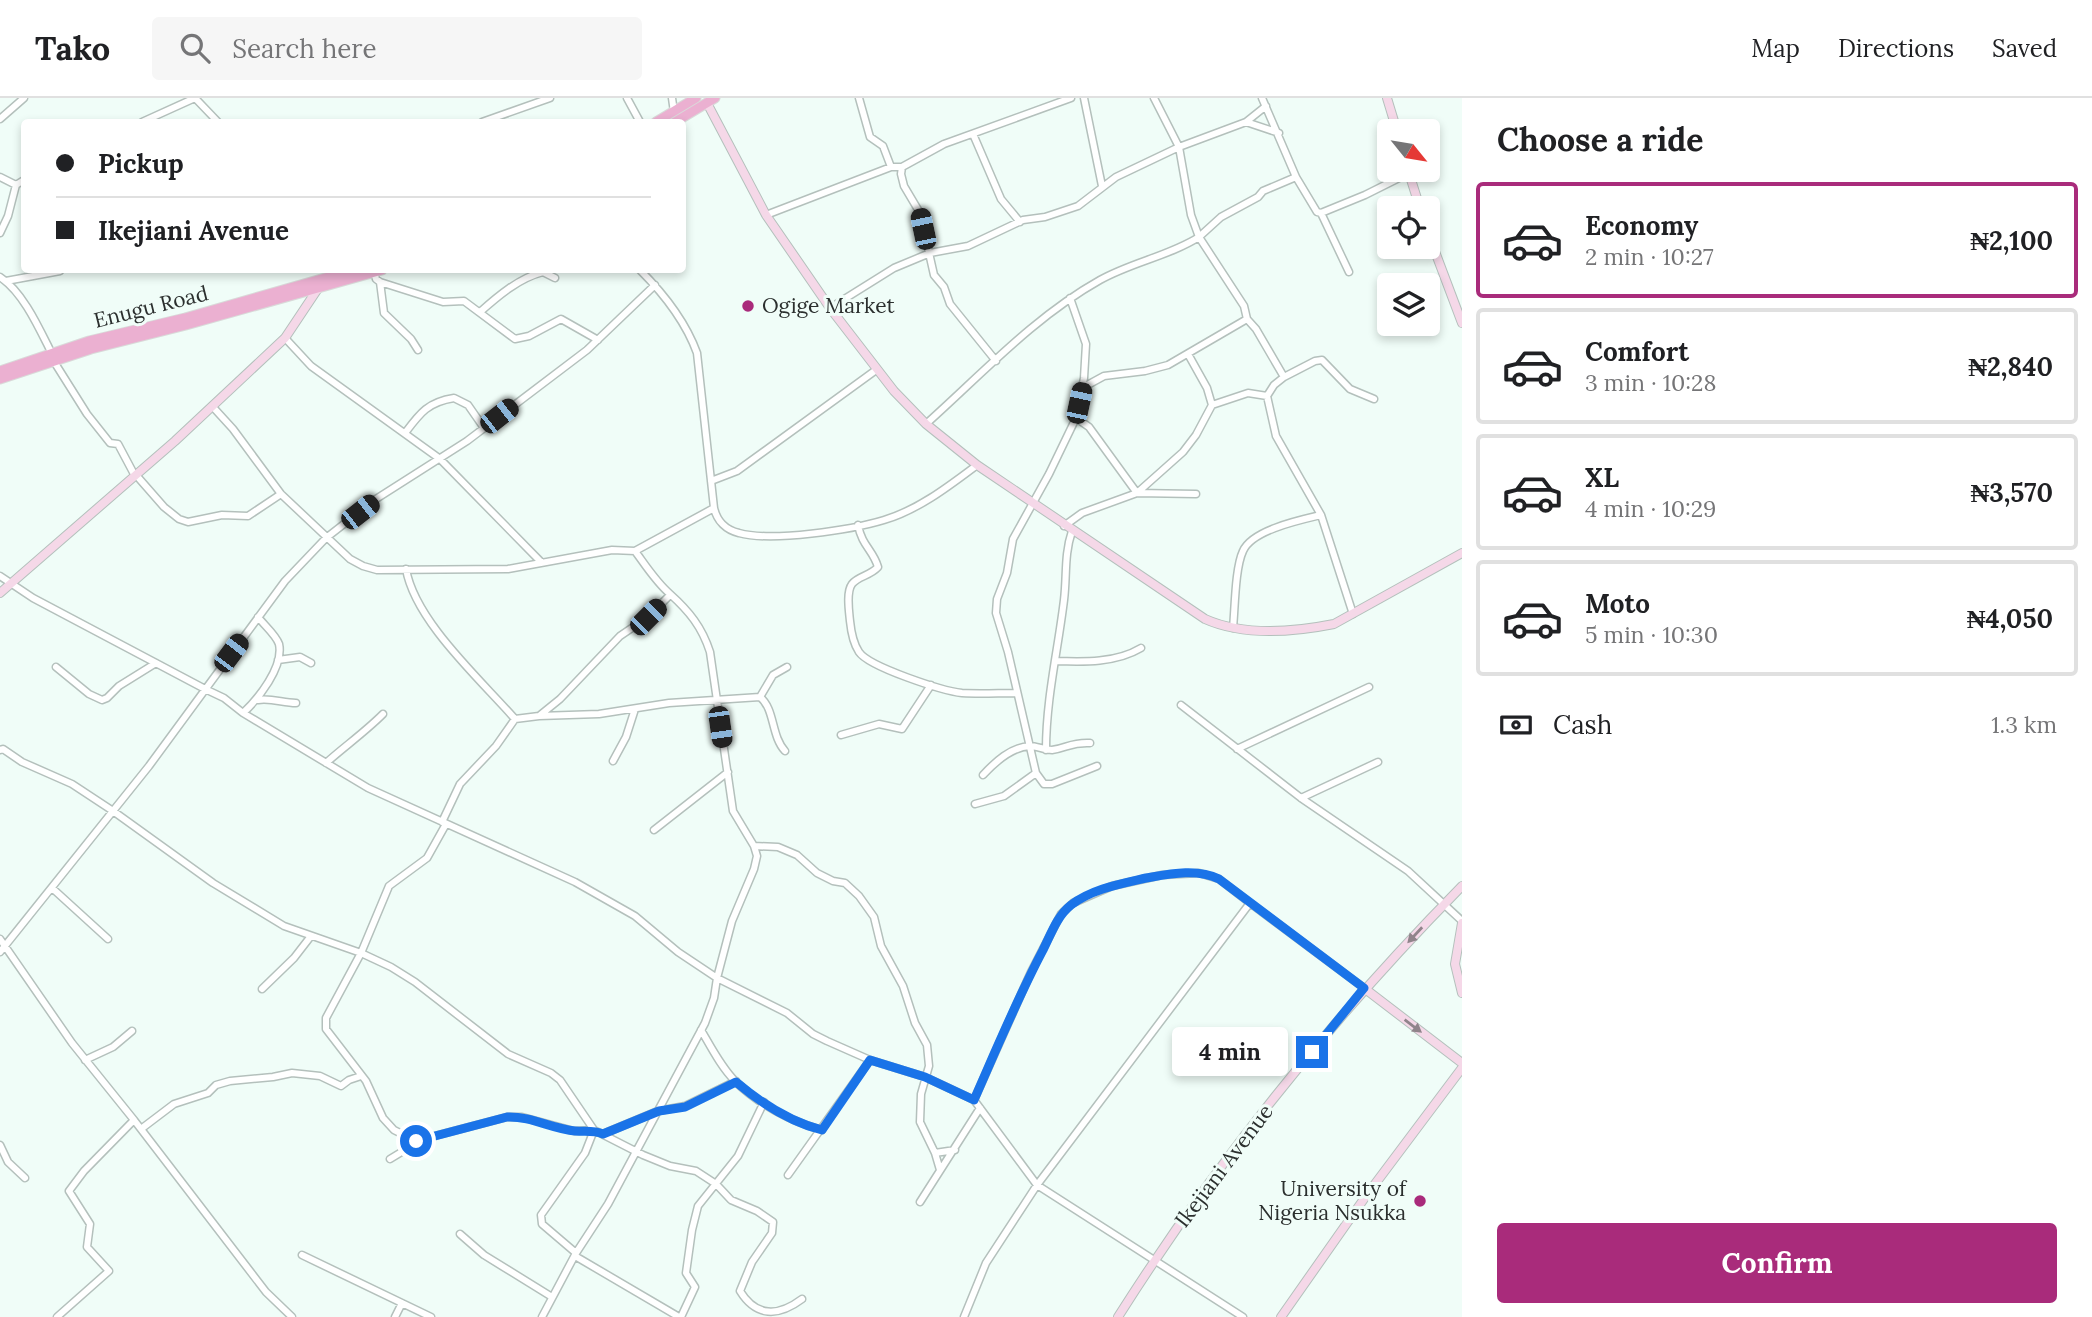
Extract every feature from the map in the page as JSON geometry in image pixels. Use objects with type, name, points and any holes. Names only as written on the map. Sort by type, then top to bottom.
[{"type":"main road","points":[[661,119],[696,98]]},
{"type":"main road","points":[[680,119],[711,100]]},
{"type":"main road","name":"Enugu Road","points":[[0,371],[321,282],[332,273]]},
{"type":"main road","points":[[321,282],[368,273]]},
{"type":"main road","points":[[0,379],[52,356]]},
{"type":"street","points":[[0,119],[24,98]]},
{"type":"street","points":[[149,119],[195,98],[215,119]]},
{"type":"street","points":[[490,119],[550,98]]},
{"type":"street","points":[[626,98],[638,119]]},
{"type":"street","points":[[672,98],[674,112]]},
{"type":"street","points":[[859,98],[870,137],[883,146],[891,167]]},
{"type":"street","points":[[766,215],[891,167],[902,167],[944,144],[1070,98]]},
{"type":"street","points":[[1084,98],[1102,186]]},
{"type":"street","points":[[1154,98],[1179,147],[1191,215],[1199,237],[1244,306],[1247,319],[1256,329],[1284,377]]},
{"type":"street","points":[[1262,98],[1296,177],[1314,210],[1321,213],[1349,272]]},
{"type":"street","points":[[1387,98],[1393,119]]},
{"type":"street","points":[[711,100],[766,215],[830,309],[876,370],[926,424],[976,465],[1205,619],[1233,628],[1311,629],[1334,624],[1462,553]]},
{"type":"street","points":[[830,309],[894,268],[930,253],[968,246],[1020,222],[1078,206],[1102,186],[1179,147],[1246,122],[1266,106]]},
{"type":"street","points":[[1246,122],[1279,133]]},
{"type":"street","points":[[972,134],[1001,199],[1020,222]]},
{"type":"street","points":[[902,167],[904,186],[920,214],[934,275],[944,287],[950,304],[996,361]]},
{"type":"street","points":[[0,177],[16,185]]},
{"type":"street","points":[[926,424],[1036,323],[1070,298],[1102,278],[1184,246],[1199,237],[1221,217],[1258,197],[1263,191],[1296,177]]},
{"type":"street","points":[[0,233],[8,216],[16,185],[21,182]]},
{"type":"street","points":[[1321,213],[1389,182]]},
{"type":"street","points":[[1438,259],[1462,323]]},
{"type":"street","points":[[3,279],[46,273]]},
{"type":"street","points":[[378,273],[376,279],[380,282],[443,302],[464,301],[515,339],[529,336],[561,318],[598,340]]},
{"type":"street","points":[[480,312],[502,293],[539,273]]},
{"type":"street","points":[[544,273],[555,278]]},
{"type":"street","points":[[643,273],[689,330],[697,353],[714,508],[716,517],[728,528],[753,535],[819,533],[885,520],[918,505],[976,465]]},
{"type":"street","points":[[3,279],[34,318],[52,356],[87,414],[110,443],[118,444],[136,475],[164,507],[179,519],[188,523],[222,515],[248,516],[281,494]]},
{"type":"street","points":[[0,593],[136,475],[285,338],[321,282]]},
{"type":"street","points":[[380,282],[384,313],[411,339],[418,350]]},
{"type":"street","points":[[2,949],[113,811],[285,581],[326,538],[376,499],[484,428],[598,340],[655,285]]},
{"type":"street","points":[[1070,298],[1086,344],[1076,418],[1013,539],[996,612],[1008,652],[1035,773],[1044,784],[1052,784],[1097,766]]},
{"type":"street","points":[[1082,388],[1104,376],[1145,372],[1168,365],[1247,319]]},
{"type":"street","points":[[285,338],[311,366],[440,459],[541,562]]},
{"type":"street","points":[[1137,493],[1183,452],[1196,435],[1212,405],[1208,388],[1188,354]]},
{"type":"street","points":[[1353,614],[1321,515],[1276,436],[1267,396],[1273,385],[1284,377],[1322,360],[1350,389],[1374,399]]},
{"type":"street","points":[[711,481],[737,471],[876,370]]},
{"type":"street","points":[[1212,405],[1248,393],[1267,396]]},
{"type":"street","points":[[405,433],[432,403],[454,398],[468,405],[484,428]]},
{"type":"street","points":[[212,406],[233,429],[281,494],[350,559],[377,569],[508,569],[612,550],[635,551],[714,508]]},
{"type":"street","points":[[1076,418],[1089,427],[1137,493]]},
{"type":"street","points":[[1046,750],[1048,705],[1065,590],[1068,528],[1083,513],[1137,493],[1196,494]]},
{"type":"street","points":[[1233,628],[1243,549],[1254,538],[1286,524],[1321,515]]},
{"type":"street","points":[[858,525],[860,538],[875,557],[878,566],[872,574],[854,581],[850,587],[849,619],[858,651],[878,667],[931,685],[964,693],[1016,693]]},
{"type":"street","points":[[542,1317],[575,1254],[608,1204],[702,1030],[714,999],[732,921],[757,856],[733,811],[710,652],[705,636],[681,602],[670,595],[635,551]]},
{"type":"street","points":[[405,569],[415,600],[429,622],[515,719]]},
{"type":"street","points":[[0,576],[224,698],[243,713],[368,788],[575,882],[635,916],[678,952],[717,978],[787,1013],[813,1034],[870,1060],[925,1077],[974,1100],[1037,1185],[1243,1317]]},
{"type":"street","points":[[539,716],[560,699],[620,636],[648,617],[670,595]]},
{"type":"street","points":[[243,713],[265,689],[278,660],[279,645],[258,617]]},
{"type":"street","points":[[1056,661],[1113,659],[1128,656],[1141,648]]},
{"type":"street","points":[[278,660],[300,657],[311,663]]},
{"type":"street","points":[[56,667],[89,694],[102,700],[156,663]]},
{"type":"street","points":[[760,696],[773,675],[787,667]]},
{"type":"street","points":[[841,735],[879,724],[902,729],[931,685]]},
{"type":"street","points":[[1237,749],[1369,687]]},
{"type":"street","points":[[265,689],[271,698]]},
{"type":"street","points":[[416,1141],[394,1129],[383,1118],[361,1076],[326,1029],[326,1018],[361,953],[389,886],[428,858],[460,784],[496,746],[515,719],[599,714],[669,704],[760,696]]},
{"type":"street","points":[[760,696],[766,702],[778,743],[785,751]]},
{"type":"street","points":[[258,699],[271,698],[285,703],[296,703]]},
{"type":"street","points":[[1181,705],[1301,798],[1408,871],[1444,903],[1462,922],[1455,964],[1462,993]]},
{"type":"street","points":[[613,761],[626,737],[635,709]]},
{"type":"street","points":[[326,763],[344,746],[356,740],[383,714]]},
{"type":"street","points":[[983,775],[1002,757],[1013,751],[1030,746],[1046,750],[1078,742],[1090,743]]},
{"type":"street","points":[[0,750],[3,749],[22,762],[72,784],[213,883],[284,926],[361,953],[415,982],[508,1054],[551,1073],[563,1083],[594,1130]]},
{"type":"street","points":[[1301,798],[1378,762]]},
{"type":"street","points":[[654,830],[728,772]]},
{"type":"street","points":[[975,804],[1004,796],[1035,773]]},
{"type":"street","points":[[754,846],[786,849],[817,873],[833,881],[845,883],[859,896],[874,917],[881,946],[903,986],[915,1023],[927,1045],[929,1066],[921,1094],[920,1122],[940,1170]]},
{"type":"street","points":[[974,1100],[1031,972],[1061,914],[1073,903],[1112,886],[1162,875],[1199,873],[1219,879],[1462,1065],[1281,1317]]},
{"type":"street","name":"Ikejiani Avenue","points":[[1118,1317],[1155,1259],[1223,1164],[1364,988],[1462,886]]},
{"type":"street","points":[[52,888],[108,939]]},
{"type":"street","points":[[964,1317],[986,1264],[1037,1185],[1250,902]]},
{"type":"street","points":[[262,989],[294,958],[311,936]]},
{"type":"street","points":[[0,939],[0,958]]},
{"type":"street","points":[[2,949],[266,1292],[292,1317]]},
{"type":"street","points":[[702,1030],[721,1063],[736,1082],[793,1120],[822,1130]]},
{"type":"street","points":[[85,1060],[113,1047],[132,1031]]},
{"type":"street","points":[[788,1175],[870,1060]]},
{"type":"street","points":[[141,1129],[174,1104],[208,1093],[216,1084],[292,1073],[320,1076],[341,1086],[361,1076]]},
{"type":"street","points":[[603,1134],[659,1111],[685,1107],[736,1082]]},
{"type":"street","points":[[594,1130],[585,1153],[541,1215],[542,1224],[575,1254],[680,1317],[695,1287],[686,1273],[698,1206],[738,1156],[764,1102]]},
{"type":"street","points":[[920,1202],[981,1108]]},
{"type":"street","points":[[390,1159],[416,1141],[507,1117],[522,1117],[575,1131],[594,1130],[670,1166],[696,1171],[716,1184],[731,1199],[773,1222],[772,1233],[740,1291],[755,1309],[771,1314],[783,1312],[802,1298]]},
{"type":"street","points":[[57,1317],[109,1271],[88,1247],[90,1224],[69,1191],[134,1119]]},
{"type":"street","points":[[0,1145],[8,1162],[25,1178]]},
{"type":"street","points":[[935,1153],[955,1150]]},
{"type":"street","points":[[460,1234],[484,1255],[552,1297]]},
{"type":"street","points":[[302,1255],[431,1317]]},
{"type":"street","points":[[395,1317],[402,1303]]},
{"type":"place","name":"Ogige Market","points":[[748,306]]},
{"type":"place","name":"University of Nigeria Nsukka","points":[[1420,1201]]},
{"type":"route","points":[[416,1141],[507,1117],[522,1117],[575,1131],[594,1130],[603,1134],[659,1111],[685,1107],[736,1082],[793,1120],[822,1130],[870,1060],[925,1077],[974,1100],[1031,972],[1061,914],[1073,903],[1091,894],[1112,886],[1162,875],[1199,873],[1219,879],[1364,988],[1312,1052]]}]
